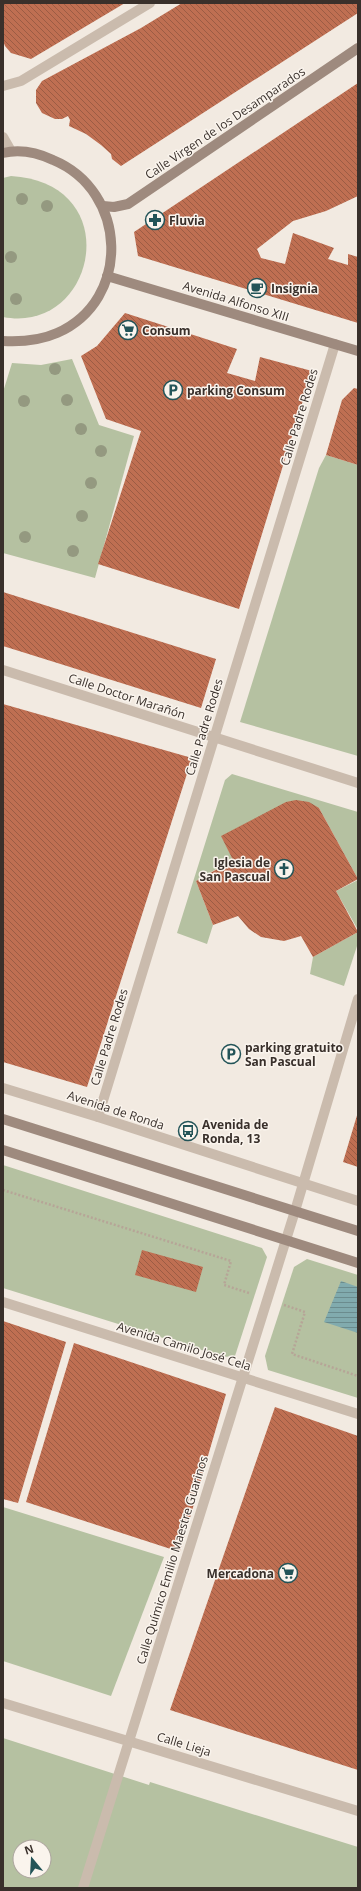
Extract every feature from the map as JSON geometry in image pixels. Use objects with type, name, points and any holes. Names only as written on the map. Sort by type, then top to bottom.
[{"type":"street","points":[[3,86],[21,81],[150,3]]},
{"type":"street","name":"Calle Virgen de los Desamparados","points":[[103,206],[114,207],[128,204],[358,48]]},
{"type":"street","points":[[3,137],[7,152],[40,154],[66,165],[88,182],[103,206],[109,223],[112,241],[111,258],[107,276],[99,294],[88,310],[74,323],[57,333],[39,339],[20,342],[3,341]]},
{"type":"street","name":"Avenida Alfonso XIII","points":[[107,276],[358,351]]},
{"type":"street","name":"Calle Padre Rodes","points":[[98,1117],[335,344]]},
{"type":"street","name":"Calle Doctor Marañón","points":[[3,670],[358,782]]},
{"type":"street","name":"Calle Químico Emilio Maestre Guarinos","points":[[83,1888],[295,1211],[358,999]]},
{"type":"street","name":"Avenida de Ronda","points":[[3,1088],[358,1201]]},
{"type":"street","points":[[3,1119],[358,1231]]},
{"type":"street","points":[[3,1150],[358,1263]]},
{"type":"street","name":"Avenida Camilo José Cela","points":[[3,1302],[358,1414]]},
{"type":"street","name":"Calle Lieja","points":[[3,1703],[358,1811]]},
{"type":"path","points":[[3,1190],[231,1261],[224,1285],[305,1312],[292,1354],[358,1376]]},
{"type":"green space","points":[[11,176],[48,185],[72,204],[84,228],[86,256],[77,282],[60,304],[35,316],[3,317],[3,178]]},
{"type":"green space","points":[[72,359],[99,425],[134,436],[95,578],[3,553],[3,392],[12,363],[41,365]]},
{"type":"green space","points":[[326,455],[358,465],[358,756],[240,722],[319,468]]},
{"type":"green space","points":[[232,774],[358,812],[358,879],[319,808],[196,881],[213,925],[207,944],[177,933],[225,780]]},
{"type":"green space","points":[[358,880],[358,930],[336,891]]},
{"type":"green space","points":[[358,932],[358,943],[344,986],[310,974],[313,957]]},
{"type":"green space","points":[[3,1165],[262,1248],[267,1257],[235,1356],[224,1357],[3,1288]]},
{"type":"green space","points":[[307,1259],[358,1275],[358,1398],[268,1370],[265,1356],[294,1267]]},
{"type":"green space","points":[[3,1507],[164,1557],[111,1696],[3,1661]]},
{"type":"green space","points":[[3,1738],[149,1785],[150,1782],[358,1847],[358,1888],[3,1888]]},
{"type":"water","points":[[341,1281],[358,1287],[358,1333],[324,1322]]},
{"type":"building","points":[[3,3],[125,3],[31,59],[11,53],[5,46],[3,41]]},
{"type":"building","points":[[182,3],[358,3],[358,13],[121,166],[112,159],[111,154],[101,145],[86,134],[69,126],[70,120],[68,116],[62,119],[55,119],[42,113],[36,103],[36,90],[42,81],[141,28]]},
{"type":"building","points":[[358,83],[358,196],[326,211],[293,221],[257,249],[261,258],[285,264],[293,233],[334,248],[328,259],[348,265],[348,254],[358,257],[358,323],[138,256],[134,232]]},
{"type":"building","points":[[125,313],[237,349],[227,373],[255,381],[260,357],[312,371],[239,609],[98,564],[141,431],[106,419],[81,356],[97,346]]},
{"type":"building","points":[[354,388],[358,389],[358,465],[326,455],[342,400]]},
{"type":"building","points":[[3,592],[216,659],[201,708],[3,646]]},
{"type":"building","points":[[3,704],[192,758],[87,1087],[3,1062]]},
{"type":"building","name":"Iglesia de San Pascual","points":[[296,800],[309,802],[319,808],[358,879],[336,891],[358,932],[313,957],[301,936],[284,941],[261,937],[249,929],[238,916],[213,925],[196,881],[233,860],[221,836],[286,802]]},
{"type":"building","points":[[358,1112],[358,1167],[343,1162]]},
{"type":"building","points":[[142,1250],[203,1267],[196,1292],[135,1275]]},
{"type":"building","points":[[3,1321],[66,1342],[18,1503],[3,1499]]},
{"type":"building","points":[[74,1343],[226,1394],[180,1552],[26,1502]]},
{"type":"building","name":"Mercadona","points":[[275,1407],[358,1436],[358,1770],[170,1710]]},
{"type":"place","name":"Fluvia","points":[[155,220]]},
{"type":"place","name":"Insignia","points":[[257,288]]},
{"type":"place","name":"Consum","points":[[128,330]]},
{"type":"place","name":"parking Consum","points":[[173,390]]},
{"type":"place","name":"Iglesia de San Pascual","points":[[284,869]]},
{"type":"place","name":"parking gratuito San Pascual","points":[[231,1054]]},
{"type":"place","name":"Avenida de Ronda, 13","points":[[188,1131]]},
{"type":"place","name":"Mercadona","points":[[288,1573]]}]
